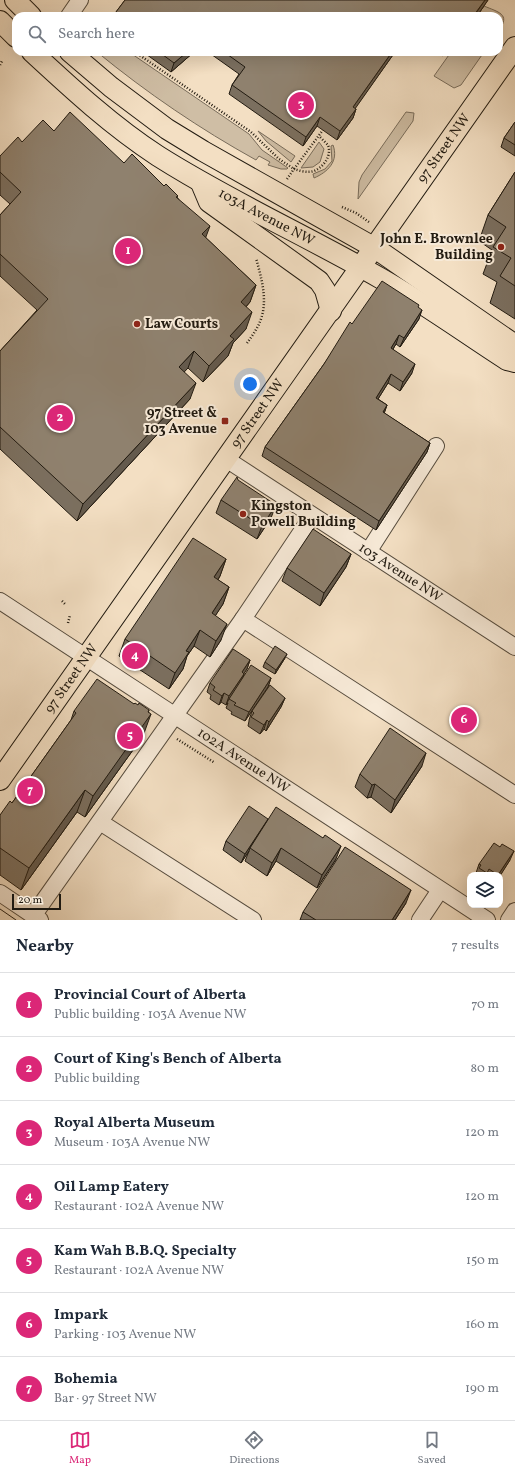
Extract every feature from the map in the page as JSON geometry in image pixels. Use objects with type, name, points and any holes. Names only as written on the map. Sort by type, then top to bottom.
[{"type":"main road","points":[[15,0],[27,12]]},
{"type":"main road","points":[[0,21],[12,33]]},
{"type":"main road","name":"97 Street NW","points":[[0,780],[331,311],[515,47]]},
{"type":"main road","name":"103A Avenue NW","points":[[42,56],[107,119],[156,155],[201,183],[361,268],[508,360],[515,362]]},
{"type":"main road","name":"103A Avenue NW","points":[[75,56],[111,87],[167,129],[203,151],[375,248],[515,345]]},
{"type":"main road","points":[[201,183],[209,202],[319,281],[325,290],[331,311]]},
{"type":"street","points":[[72,12],[80,0]]},
{"type":"street","points":[[368,552],[436,446]]},
{"type":"street","name":"103 Avenue NW","points":[[226,459],[515,647]]},
{"type":"street","points":[[0,893],[37,918],[100,822],[175,716],[312,516]]},
{"type":"street","name":"102A Avenue NW","points":[[0,601],[487,920]]},
{"type":"street","points":[[242,619],[515,795]]},
{"type":"street","points":[[100,822],[253,920]]},
{"type":"street","points":[[420,920],[440,890]]},
{"type":"street","points":[[509,920],[515,911]]},
{"type":"path","points":[[141,56],[251,132],[279,159],[294,169],[304,172],[314,171],[324,164],[328,157],[328,145],[319,136]]},
{"type":"path","points":[[0,65],[2,61]]},
{"type":"path","points":[[286,179],[323,130]]},
{"type":"path","points":[[247,343],[262,319],[262,282],[255,256]]},
{"type":"path","points":[[68,624],[70,615]]},
{"type":"shaded area","points":[[484,6],[498,12],[480,12]]},
{"type":"shaded area","points":[[102,56],[135,56],[249,134],[262,150],[288,168],[281,169],[268,165],[270,162],[259,156],[256,160],[215,136],[174,110]]},
{"type":"shaded area","points":[[448,56],[481,56],[461,85],[454,88],[434,76]]},
{"type":"shaded area","points":[[406,112],[414,113],[413,121],[358,199],[359,182],[362,175]]},
{"type":"shaded area","points":[[258,131],[295,156],[291,162],[266,141]]},
{"type":"shaded area","points":[[319,142],[324,149],[320,162],[313,167],[301,168]]},
{"type":"shaded area","points":[[333,145],[335,156],[331,165],[324,173],[314,178],[313,174],[325,169],[332,161],[331,146]]},
{"type":"building","points":[[125,0],[485,0],[476,12],[116,12]]},
{"type":"building","points":[[164,56],[182,56],[174,63]]},
{"type":"building","points":[[230,56],[389,56],[353,107],[356,109],[340,131],[320,117],[306,137],[232,85],[245,67]]},
{"type":"building","name":"Law Courts","points":[[70,112],[124,163],[132,154],[164,186],[166,184],[178,196],[176,197],[210,226],[202,234],[256,285],[241,302],[252,312],[230,336],[234,339],[209,366],[194,351],[179,367],[196,383],[83,504],[0,427],[0,351],[48,299],[0,254],[0,215],[21,192],[0,172],[0,156],[18,137],[22,142],[43,120],[54,131]]},
{"type":"building","points":[[515,122],[515,145],[504,138]]},
{"type":"building","points":[[515,172],[515,286],[500,276],[511,258],[493,247],[506,227],[488,215]]},
{"type":"building","points":[[382,281],[419,305],[418,307],[422,310],[404,338],[399,335],[391,348],[415,364],[403,382],[391,374],[376,398],[387,405],[383,412],[430,443],[379,521],[265,447],[324,364],[350,322],[352,324]]},
{"type":"building","points":[[237,477],[238,480],[276,505],[262,526],[221,500]]},
{"type":"building","points":[[313,529],[351,554],[324,593],[287,568]]},
{"type":"building","points":[[193,538],[226,559],[214,577],[229,587],[212,613],[227,624],[216,641],[200,630],[186,651],[189,652],[175,673],[125,639]]},
{"type":"building","points":[[275,646],[287,654],[276,670],[265,662]]},
{"type":"building","points":[[233,649],[250,660],[242,672],[244,674],[229,696],[224,693],[222,696],[213,690],[215,687],[210,683]]},
{"type":"building","points":[[251,665],[271,678],[249,712],[234,705],[236,703],[229,699]]},
{"type":"building","points":[[97,679],[134,704],[135,703],[138,705],[139,703],[149,710],[148,712],[151,714],[93,796],[85,790],[29,868],[0,848],[0,815],[10,801],[12,803],[76,713],[74,711]]},
{"type":"building","points":[[270,685],[285,698],[269,722],[267,720],[264,725],[251,717],[254,713],[252,711]]},
{"type":"building","points":[[390,728],[426,753],[395,800],[375,784],[372,785],[360,774]]},
{"type":"building","points":[[249,806],[268,819],[245,854],[226,841]]},
{"type":"building","points":[[276,807],[323,838],[325,835],[341,846],[322,875],[281,848],[272,863],[250,848]]},
{"type":"building","points":[[494,843],[500,847],[502,844],[514,851],[500,872],[494,872],[489,869],[488,872],[485,872],[479,868],[481,865],[479,864]]},
{"type":"building","points":[[345,847],[411,890],[392,920],[316,920],[303,912]]},
{"type":"tram line","points":[[0,909],[16,920]]},
{"type":"place","name":"Royal Alberta Museum","points":[[301,105]]},
{"type":"place","name":"John E. Brownlee Building","points":[[501,247]]},
{"type":"place","name":"Provincial Court of Alberta","points":[[128,251]]},
{"type":"place","name":"Law Courts","points":[[137,324]]},
{"type":"place","name":"Court of King's Bench of Alberta","points":[[60,418]]},
{"type":"place","name":"97 Street & 103 Avenue","points":[[225,421]]},
{"type":"place","name":"Kingston Powell Building","points":[[243,514]]},
{"type":"place","name":"Oil Lamp Eatery","points":[[135,656]]},
{"type":"place","name":"Impark","points":[[464,720]]},
{"type":"place","name":"Kam Wah B.B.Q. Specialty","points":[[130,736]]},
{"type":"place","name":"Bohemia","points":[[30,791]]}]
